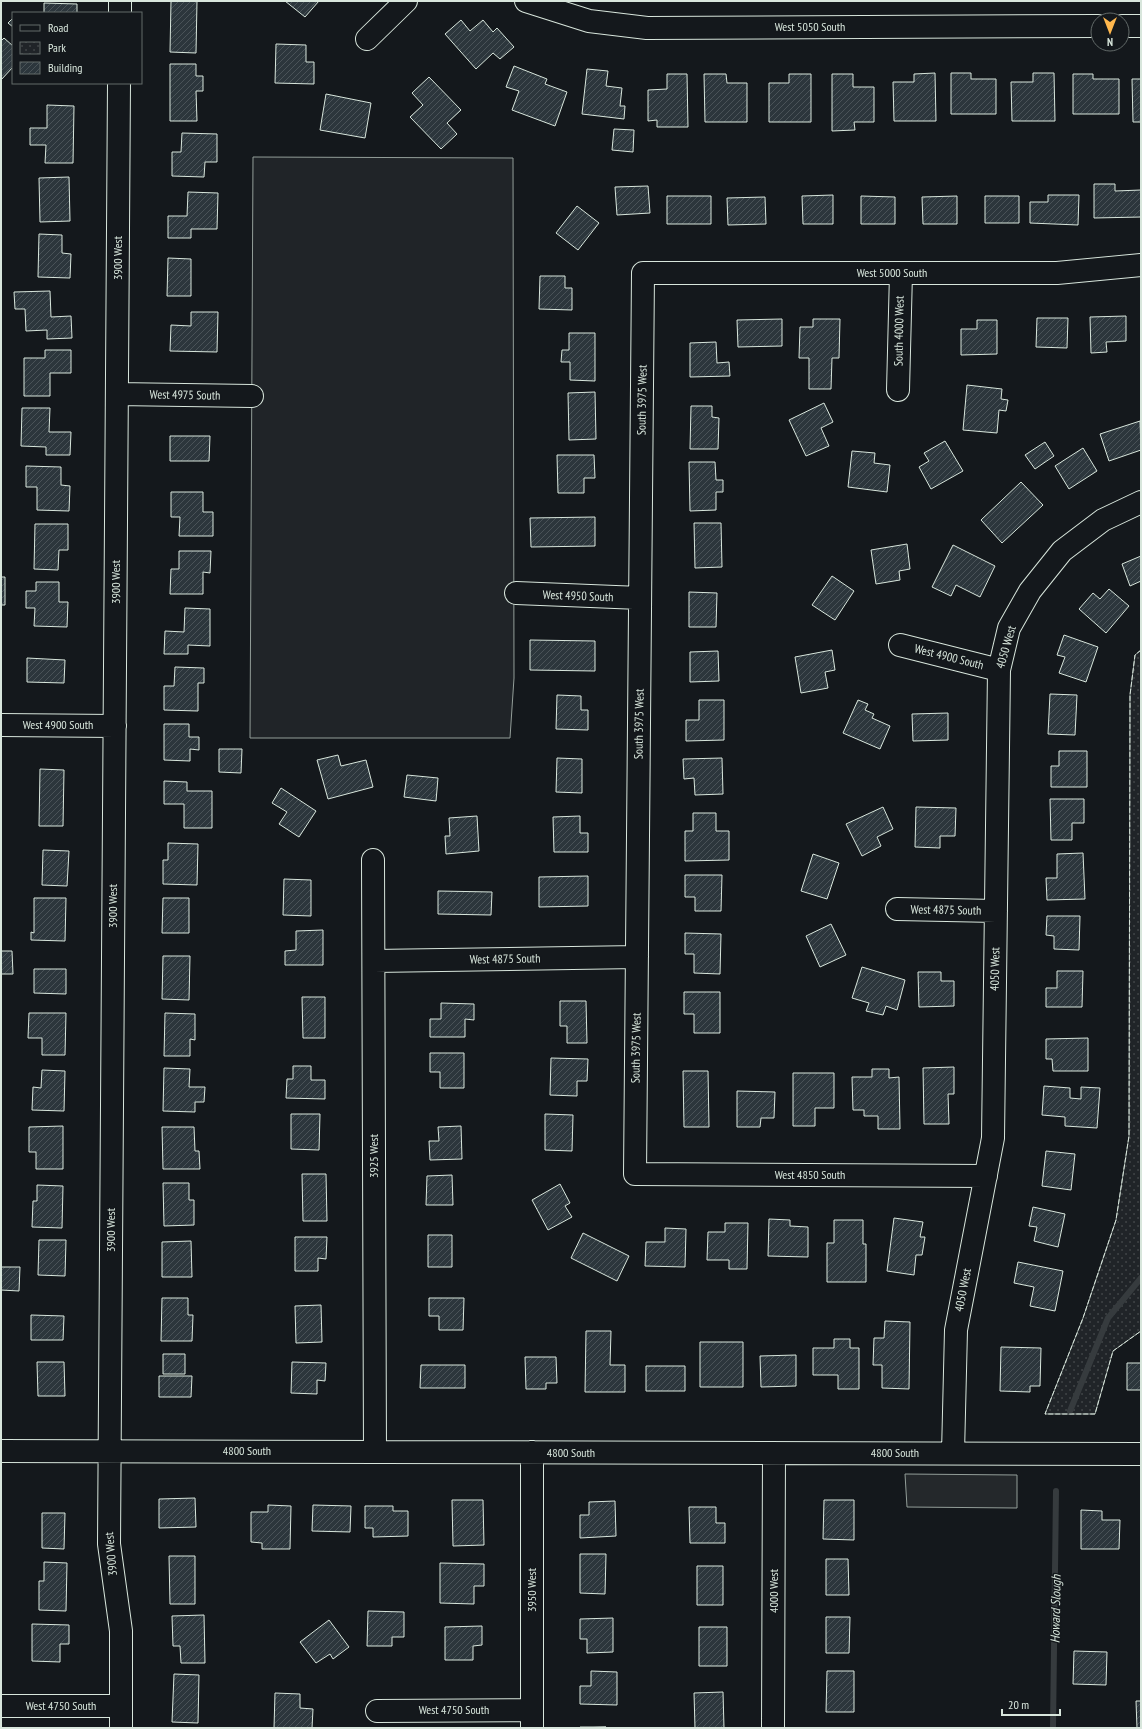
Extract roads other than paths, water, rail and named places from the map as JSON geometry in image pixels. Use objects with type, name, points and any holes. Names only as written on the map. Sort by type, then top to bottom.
[{"type":"street","points":[[120,1],[120,12]]},
{"type":"street","points":[[367,39],[406,1]]},
{"type":"street","name":"West 5050 South","points":[[526,1],[589,21],[648,28],[1090,26]]},
{"type":"street","points":[[1130,26],[1141,26]]},
{"type":"street","name":"3900 West","points":[[119,84],[108,1544],[121,1631],[121,1728]]},
{"type":"street","name":"West 5000 South","points":[[643,273],[1057,273],[1141,266]]},
{"type":"street","name":"South 3975 West","points":[[635,1174],[643,273]]},
{"type":"street","name":"South 4000 West","points":[[898,390],[900,273]]},
{"type":"street","name":"West 4975 South","points":[[117,394],[252,396]]},
{"type":"street","name":"4050 West","points":[[952,1453],[956,1330],[993,1138],[998,670],[1009,628],[1030,591],[1062,551],[1104,520],[1141,502]]},
{"type":"street","name":"West 4950 South","points":[[516,594],[640,598]]},
{"type":"street","name":"West 4900 South","points":[[900,645],[998,670]]},
{"type":"street","name":"West 4900 South","points":[[1,725],[115,726]]},
{"type":"street","name":"3925 West","points":[[373,860],[375,1452]]},
{"type":"street","name":"West 4875 South","points":[[897,910],[996,911]]},
{"type":"street","name":"West 4875 South","points":[[374,961],[637,958]]},
{"type":"street","name":"West 4850 South","points":[[635,1174],[986,1176]]},
{"type":"street","name":"4800 South","points":[[1,1451],[1141,1454]]},
{"type":"street","name":"3950 West","points":[[532,1452],[532,1719]]},
{"type":"street","name":"4000 West","points":[[773,1728],[774,1453]]},
{"type":"street","name":"West 4750 South","points":[[1,1706],[121,1706]]},
{"type":"street","name":"West 4750 South","points":[[377,1710],[532,1719]]},
{"type":"waterway","name":"Howard Slough","points":[[1070,1411],[1108,1318],[1141,1278]]},
{"type":"waterway","name":"Howard Slough","points":[[1053,1728],[1056,1491]]}]
